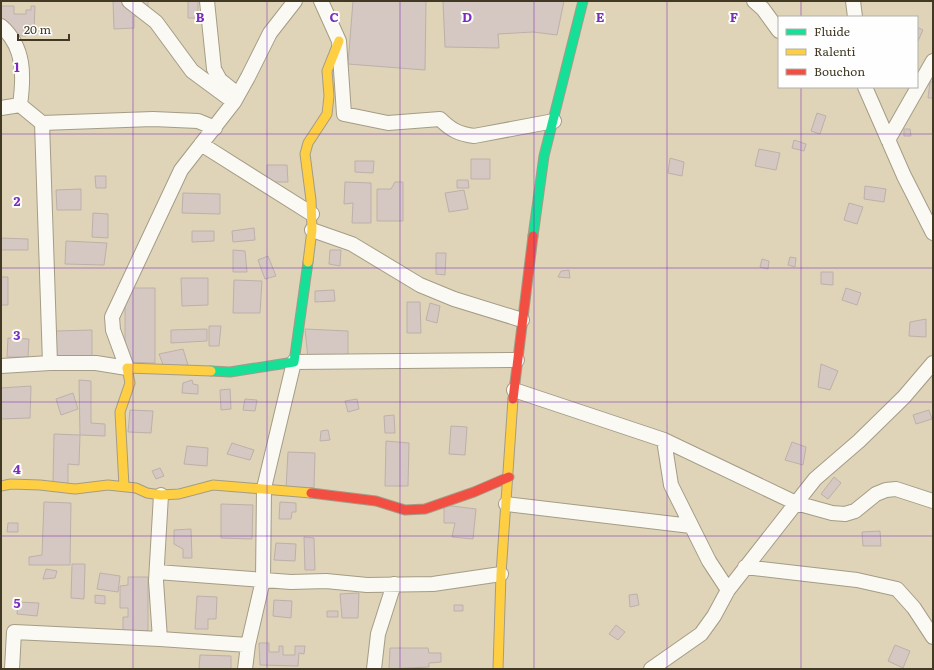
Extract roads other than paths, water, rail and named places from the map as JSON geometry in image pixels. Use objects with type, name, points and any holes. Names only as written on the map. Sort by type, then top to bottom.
[{"type":"street","points":[[129,1],[156,22],[192,70],[236,98]]},
{"type":"street","points":[[207,1],[214,69],[220,80],[236,98]]},
{"type":"street","points":[[124,486],[120,412],[130,383],[127,368],[113,330],[112,317],[181,170],[215,128],[236,98],[270,32],[295,1]]},
{"type":"street","points":[[321,1],[339,41],[344,114],[388,123],[440,119],[449,128],[461,134],[474,136],[554,121]]},
{"type":"street","points":[[498,669],[501,574],[514,390],[522,320],[544,156],[583,1]]},
{"type":"street","points":[[754,1],[763,9],[778,30]]},
{"type":"street","points":[[853,1],[855,16]]},
{"type":"street","points":[[1,26],[14,42],[22,59],[24,81],[20,105]]},
{"type":"street","points":[[245,669],[248,645],[263,580],[264,488],[294,362],[312,230],[312,214],[305,154],[308,143],[322,124],[327,114],[329,96],[327,71],[339,41]]},
{"type":"street","points":[[918,87],[933,61]]},
{"type":"street","points":[[865,88],[888,140],[933,234]]},
{"type":"street","points":[[888,140],[918,88]]},
{"type":"street","points":[[1,108],[20,105],[42,123],[142,119],[183,120],[198,121],[215,128]]},
{"type":"street","points":[[42,123],[50,363]]},
{"type":"street","points":[[201,144],[312,214]]},
{"type":"street","points":[[312,230],[352,244],[420,285],[454,299],[522,320]]},
{"type":"street","points":[[1,366],[50,363],[96,363],[127,368],[230,372],[294,362],[517,360]]},
{"type":"street","points":[[651,669],[701,634],[714,616],[728,590],[815,479],[859,441],[898,402],[933,363]]},
{"type":"street","points":[[514,390],[664,440],[796,503],[832,513],[845,514],[863,506],[876,494],[886,490],[896,489],[933,501]]},
{"type":"street","points":[[664,440],[671,485],[709,561],[728,590]]},
{"type":"street","points":[[1,486],[11,484],[32,484],[75,489],[108,485],[136,488],[147,493],[161,495],[179,494],[213,485],[264,488],[376,501],[390,507],[415,511],[474,492],[509,477]]},
{"type":"street","points":[[160,639],[157,572],[161,495]]},
{"type":"street","points":[[506,504],[691,526]]},
{"type":"street","points":[[746,567],[857,580],[897,589],[914,608],[933,637]]},
{"type":"street","points":[[157,572],[291,582],[326,580],[367,585],[433,584],[501,574]]},
{"type":"street","points":[[374,669],[378,634],[394,584]]},
{"type":"street","points":[[12,669],[7,633],[160,639],[248,645]]}]
